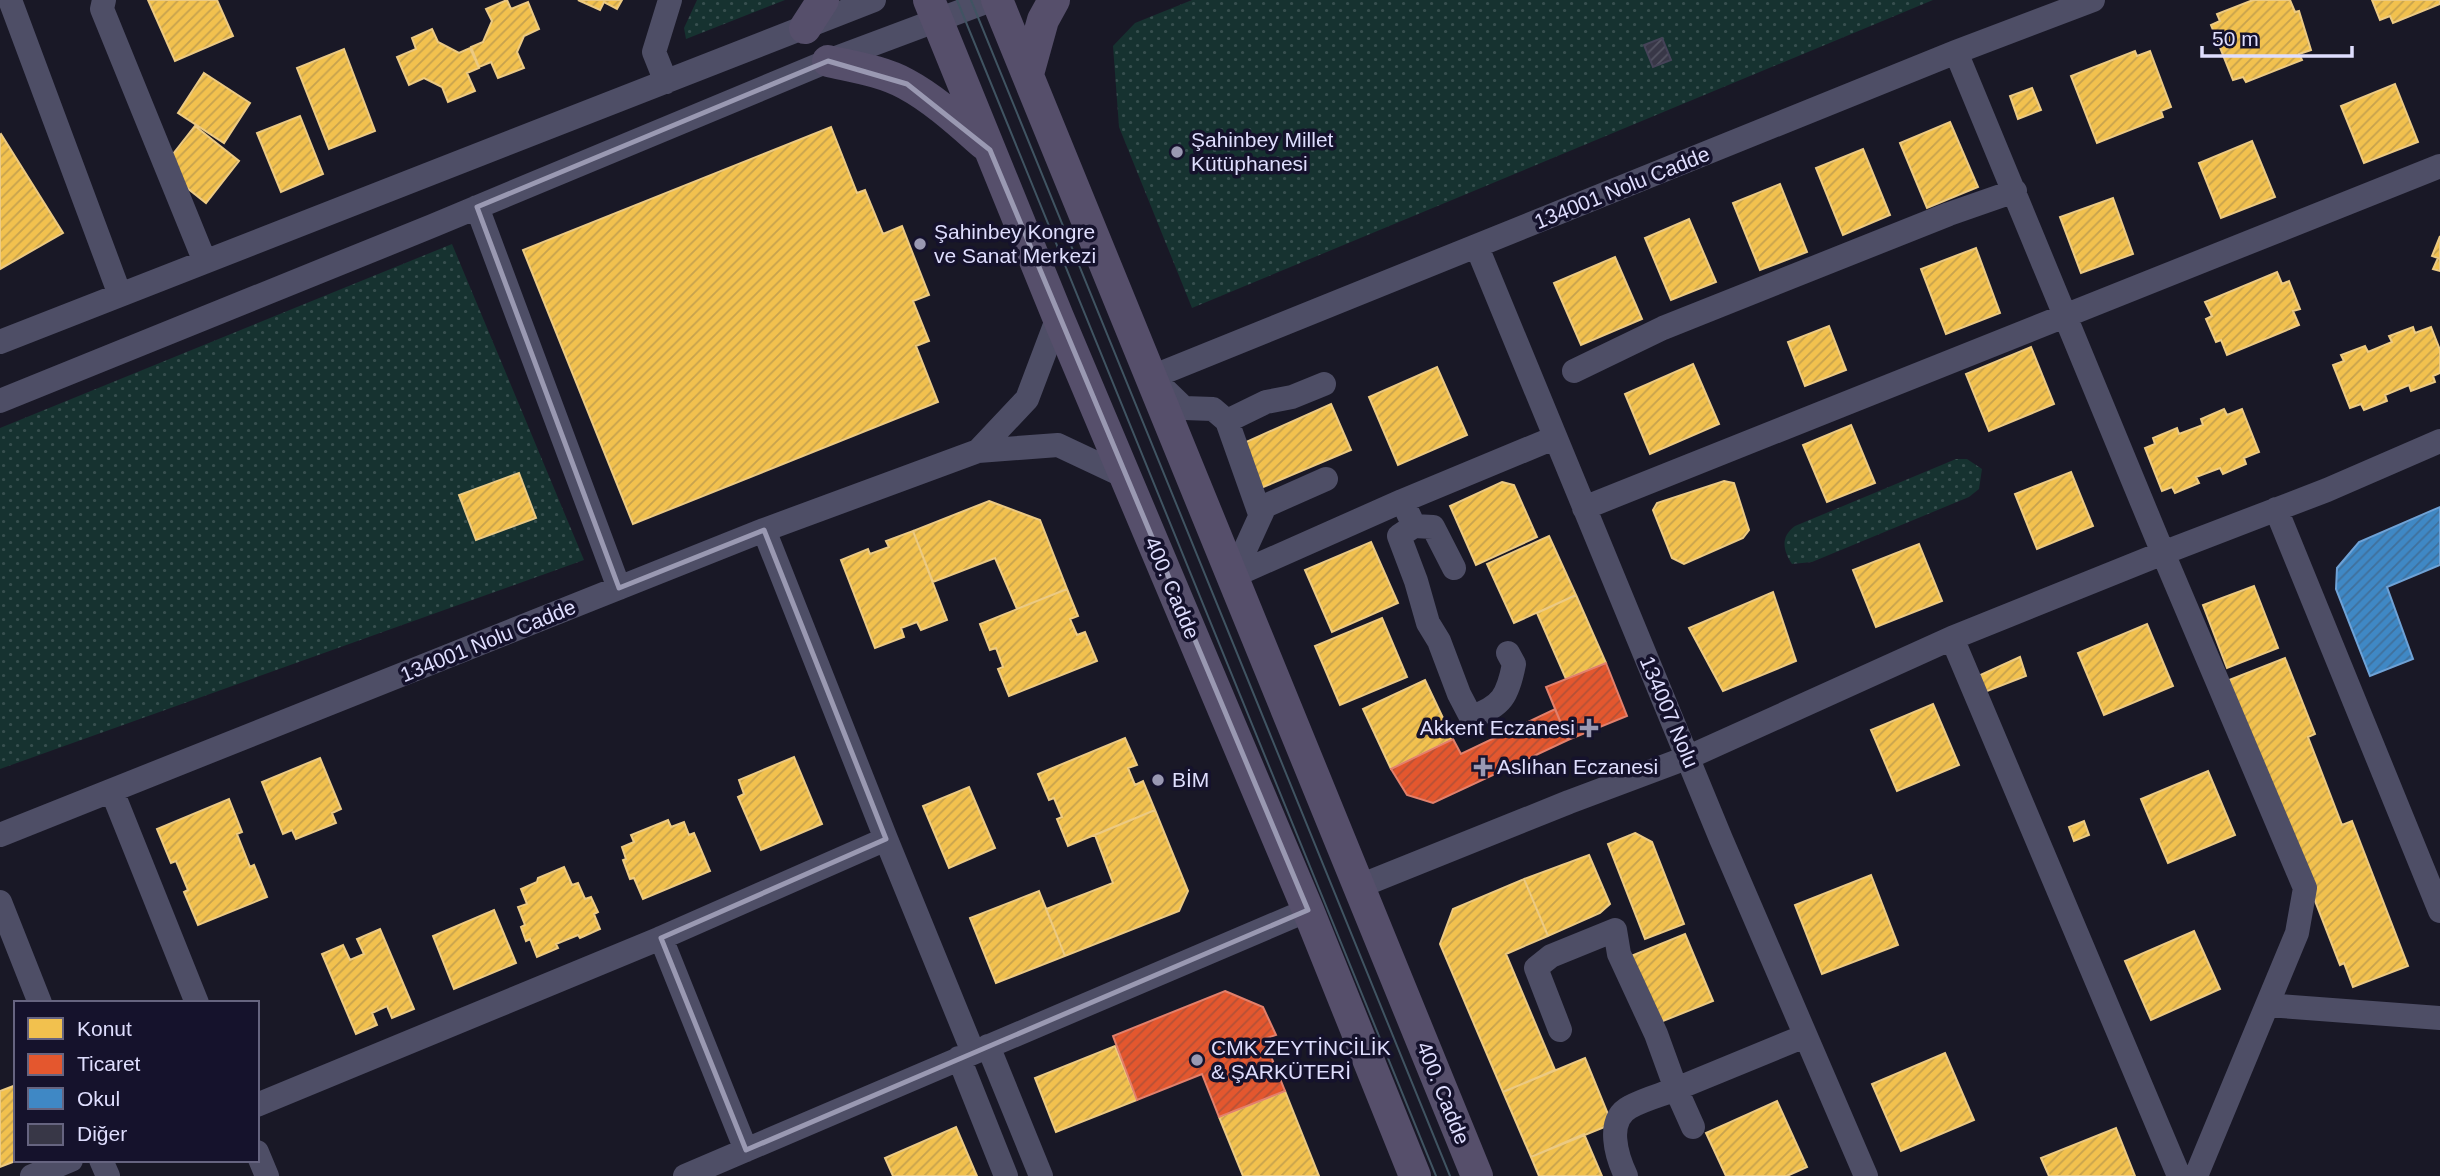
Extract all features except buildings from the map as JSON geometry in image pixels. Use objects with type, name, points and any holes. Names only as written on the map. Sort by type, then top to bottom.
[{"type":"main road","points":[[805,28],[823,0]]},
{"type":"main road","name":"400. Cadde","points":[[998,0],[1477,1176]]},
{"type":"main road","points":[[1028,74],[1043,20],[1055,0]]},
{"type":"main road","name":"400. Cadde","points":[[933,10],[1058,317],[1308,910],[1415,1176]]},
{"type":"main road","points":[[828,61],[879,73],[907,84],[949,114],[990,150]]},
{"type":"street","points":[[10,0],[120,295]]},
{"type":"street","points":[[104,0],[102,9],[205,262]]},
{"type":"street","points":[[666,82],[654,52],[670,0]]},
{"type":"street","points":[[0,342],[874,0]]},
{"type":"street","points":[[0,401],[828,61],[933,10],[991,0]]},
{"type":"street","name":"134001 Nolu Cadde","points":[[1152,377],[1956,52],[2093,0]]},
{"type":"street","points":[[1956,52],[2305,888],[2297,933],[2196,1176]]},
{"type":"street","points":[[1584,508],[2440,166]]},
{"type":"street","points":[[1574,371],[1663,328],[1949,214],[2015,191]]},
{"type":"street","points":[[477,207],[619,588]]},
{"type":"street","name":"134007 Nolu","points":[[1477,247],[1554,438],[1866,1176]]},
{"type":"street","name":"134001 Nolu Cadde","points":[[978,451],[1027,398],[1058,317]]},
{"type":"street","points":[[1152,377],[1184,408],[1213,409],[1227,421],[1260,514]]},
{"type":"street","points":[[1227,421],[1266,402],[1292,397],[1324,384]]},
{"type":"street","points":[[1233,576],[1402,501],[1554,438]]},
{"type":"street","points":[[1360,886],[1689,757],[1952,638],[2440,441]]},
{"type":"street","name":"134001 Nolu Cadde","points":[[0,835],[764,530],[978,451],[1058,444],[1126,477]]},
{"type":"street","points":[[1233,576],[1265,506],[1326,479]]},
{"type":"street","points":[[1402,501],[1414,526]]},
{"type":"street","points":[[2276,509],[2440,911]]},
{"type":"street","points":[[1454,568],[1433,527],[1414,526],[1399,536],[1428,623],[1439,641],[1459,694],[1471,717],[1491,710],[1510,688],[1514,664],[1508,653]]},
{"type":"street","points":[[764,530],[973,1052],[1041,1176]]},
{"type":"street","points":[[1952,638],[2179,1176]]},
{"type":"street","points":[[112,791],[196,1001]]},
{"type":"street","points":[[259,1104],[662,938],[886,839]]},
{"type":"street","points":[[0,902],[39,1001]]},
{"type":"street","points":[[685,1176],[1308,910]]},
{"type":"street","points":[[1560,1030],[1536,968],[1551,956],[1615,930],[1619,954],[1656,1034],[1693,1126]]},
{"type":"street","points":[[662,938],[746,1150]]},
{"type":"street","points":[[2267,1005],[2440,1018]]},
{"type":"street","points":[[1626,1176],[1613,1137],[1627,1108],[1805,1036]]},
{"type":"street","points":[[973,1052],[1006,1176]]},
{"type":"street","points":[[259,1157],[267,1176]]},
{"type":"street","points":[[33,1176],[66,1162]]},
{"type":"highlighted area","points":[[828,61],[907,84],[990,150],[1308,910],[746,1150],[661,938],[886,839],[764,530],[619,588],[477,207]]},
{"type":"green space","points":[[697,0],[785,0],[686,39],[684,28]]},
{"type":"green space","points":[[1192,0],[1933,0],[1192,308],[1119,127],[1113,46],[1135,23]]},
{"type":"green space","points":[[452,244],[584,560],[0,769],[0,428]]},
{"type":"green space","points":[[1956,459],[1967,459],[1982,469],[1979,489],[1969,497],[1812,562],[1792,564],[1784,544],[1790,530],[1795,526]]},
{"type":"tram line","points":[[957,0],[1436,1176]]},
{"type":"tram line","points":[[971,0],[1450,1176]]},
{"type":"place","name":"Şahinbey Millet Kütüphanesi","points":[[1177,152]]},
{"type":"place","name":"Şahinbey Kongre ve Sanat Merkezi","points":[[920,244]]},
{"type":"place","name":"Akkent Eczanesi","points":[[1589,728]]},
{"type":"place","name":"Aslıhan Eczanesi","points":[[1483,767]]},
{"type":"place","name":"BİM","points":[[1158,780]]},
{"type":"place","name":"CMK ZEYTİNCİLİK & ŞARKÜTERİ","points":[[1197,1060]]}]
